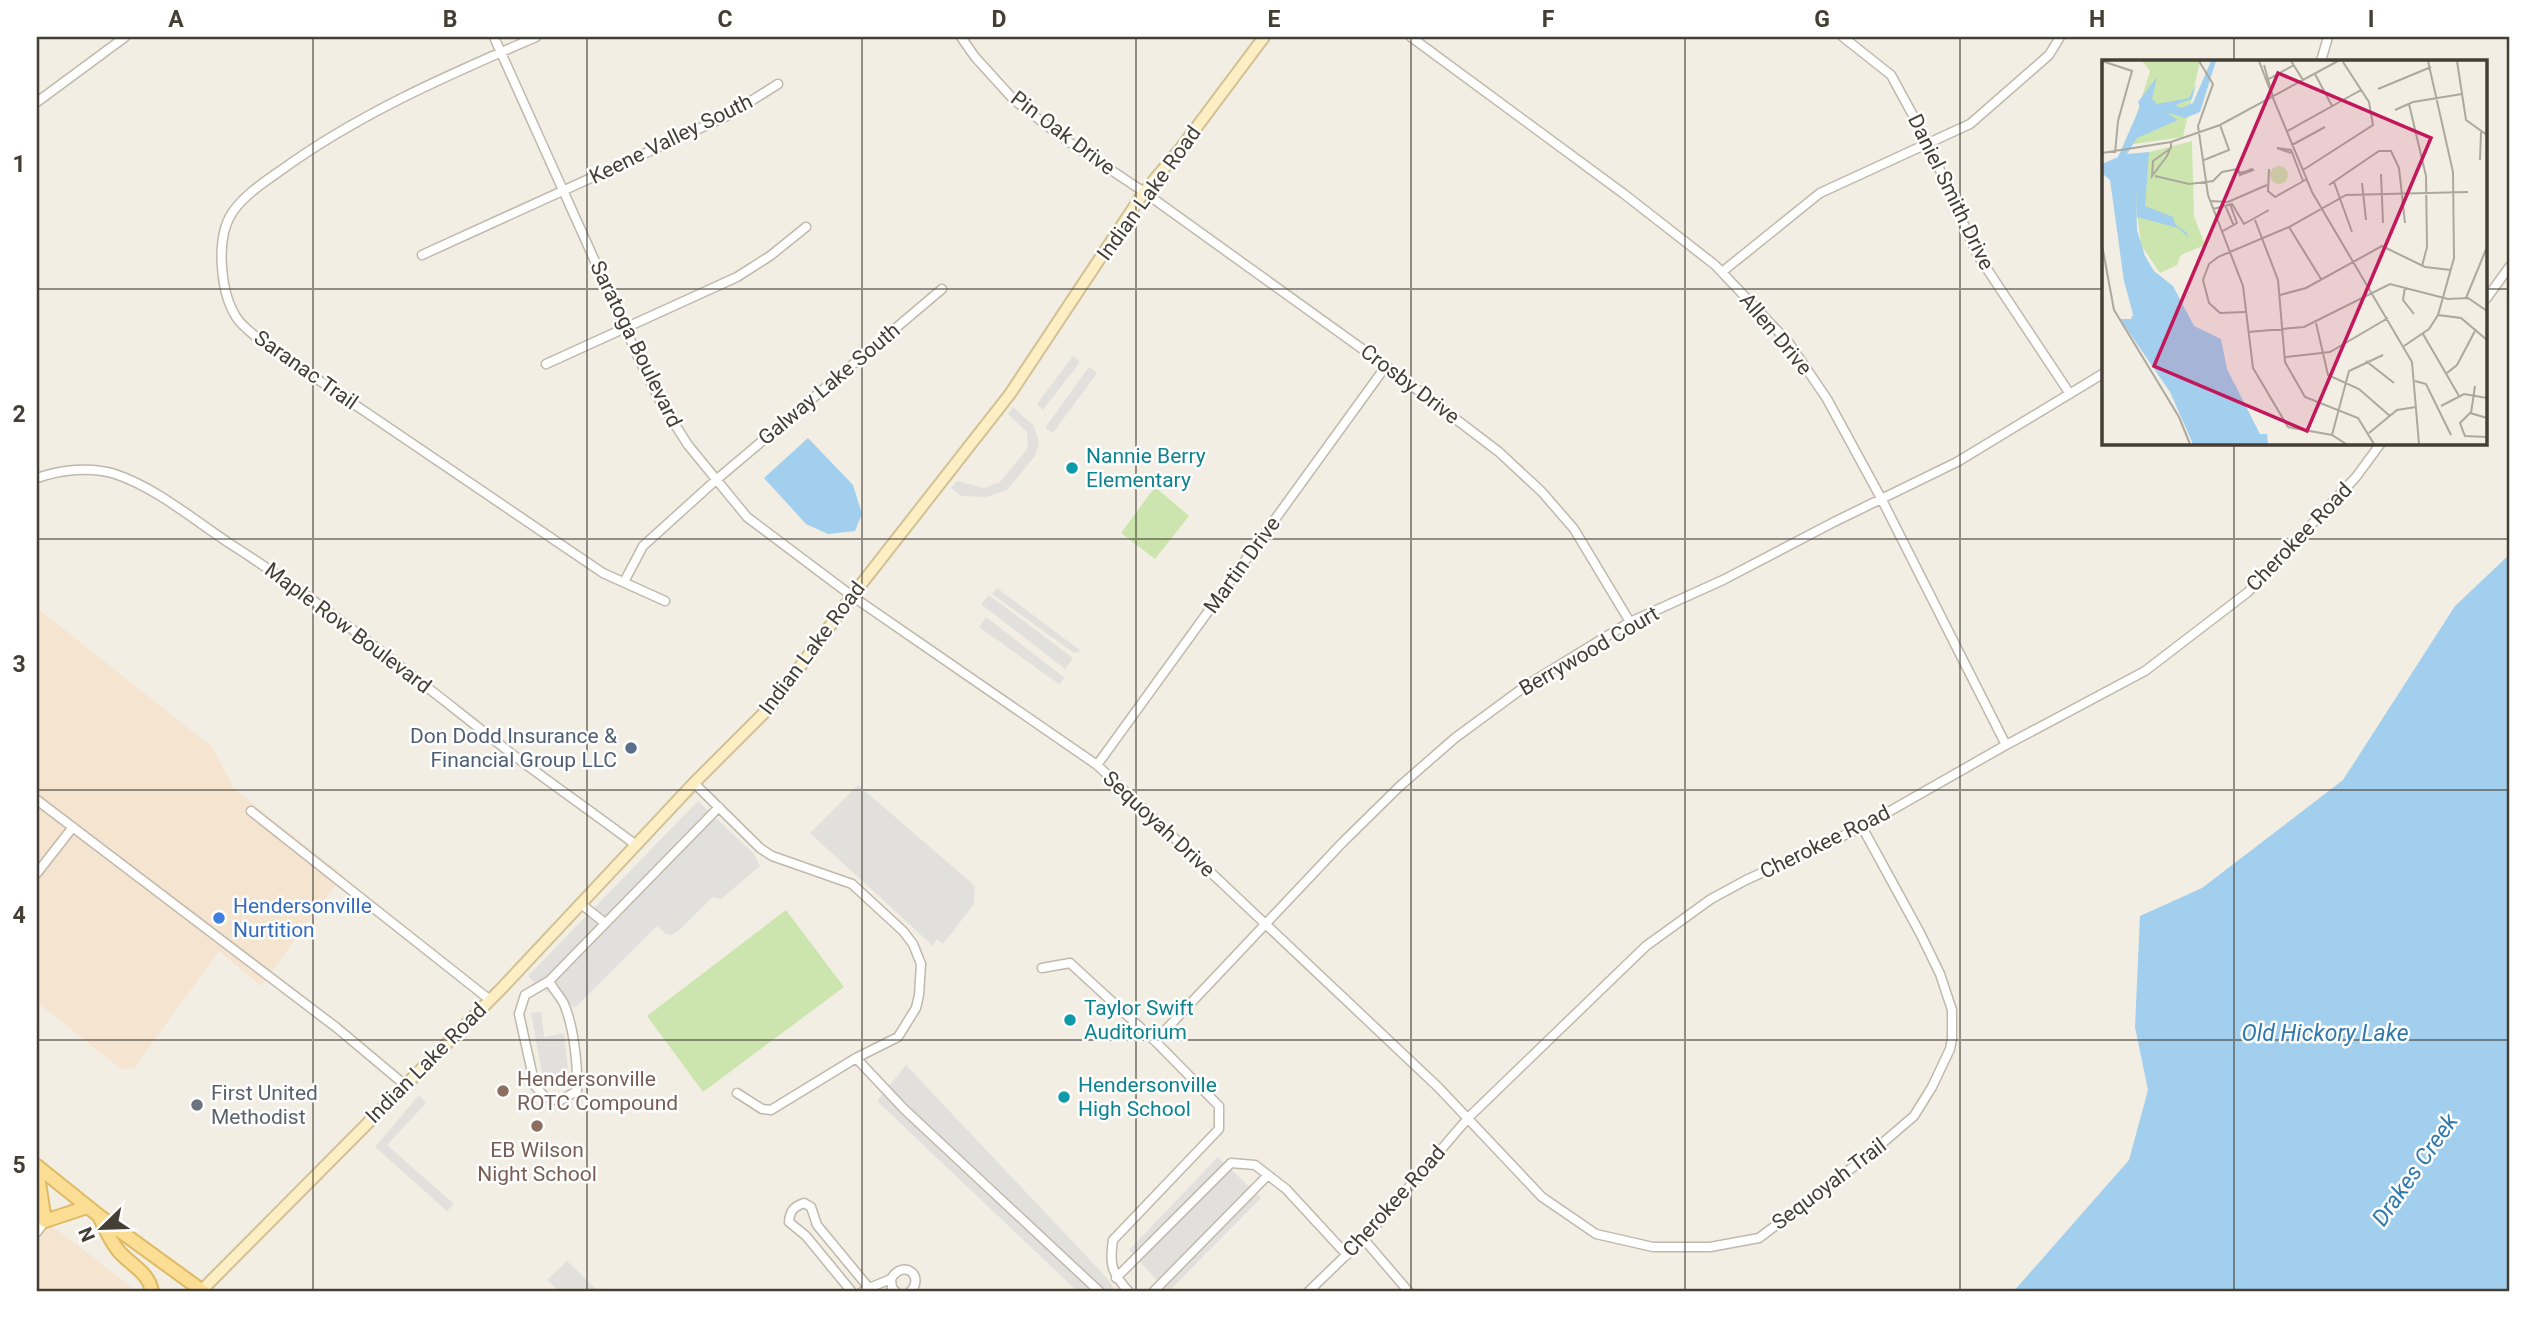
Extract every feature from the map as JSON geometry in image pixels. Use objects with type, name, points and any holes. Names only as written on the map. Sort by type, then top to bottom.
[{"type":"main road","points":[[37,1168],[200,1292]]},
{"type":"main road","points":[[37,1168],[41,1227],[87,1207]]},
{"type":"main road","points":[[98,1215],[115,1246],[145,1274],[152,1292]]},
{"type":"street","points":[[37,102],[125,37]]},
{"type":"street","name":"Saratoga Boulevard","points":[[494,37],[661,403],[688,445],[747,517],[852,597]]},
{"type":"street","name":"Saranac Trail","points":[[536,37],[355,122],[322,141],[260,186],[233,212],[224,232],[221,256],[224,278],[238,320],[258,339],[603,573],[665,601]]},
{"type":"street","name":"Pin Oak Drive","points":[[961,37],[975,57],[1014,100],[1063,138],[1144,192]]},
{"type":"street","name":"Indian Lake Road","points":[[200,1292],[490,1000],[694,783],[772,705],[852,597],[1010,394],[1144,192],[1181,149],[1264,37]]},
{"type":"street","name":"Allen Drive","points":[[1411,37],[1624,194],[1722,272],[1788,343],[1827,399],[1882,500],[2006,745]]},
{"type":"street","name":"Daniel Smith Drive","points":[[1843,37],[1891,75],[1928,143],[1977,254],[2070,394]]},
{"type":"street","points":[[1722,272],[1820,193],[1970,124],[2049,55],[2060,37]]},
{"type":"street","points":[[2321,60],[2328,37]]},
{"type":"street","name":"Keene Valley South","points":[[422,255],[729,115],[778,84]]},
{"type":"street","name":"Crosby Drive","points":[[1144,192],[1386,366],[1499,452],[1542,492],[1574,529],[1630,622]]},
{"type":"street","points":[[546,364],[737,277],[771,256],[806,227]]},
{"type":"street","points":[[2488,296],[2510,266]]},
{"type":"street","name":"Galway Lake South","points":[[624,582],[643,546],[716,480],[942,289]]},
{"type":"street","name":"Martin Drive","points":[[1097,765],[1386,366]]},
{"type":"street","name":"Berrywood Court","points":[[1155,1041],[1342,843],[1455,737],[1527,685],[1630,622],[1723,580],[1833,522],[1957,462],[2102,374]]},
{"type":"street","name":"Cherokee Road","points":[[1308,1292],[1373,1229],[1469,1117],[1646,946],[1678,921],[1746,880],[1862,827],[2006,745],[2145,671],[2248,592],[2356,477],[2380,444]]},
{"type":"street","name":"Maple Row Boulevard","points":[[37,478],[85,469],[113,473],[155,495],[319,603],[513,754],[636,845]]},
{"type":"street","name":"Sequoyah Drive","points":[[852,597],[1097,765],[1438,1087]]},
{"type":"street","points":[[694,783],[760,848],[772,856],[852,884],[903,931],[913,944],[921,964],[916,1009],[898,1037],[856,1058],[771,1110],[762,1109],[737,1093]]},
{"type":"street","points":[[37,800],[337,1028],[405,1085]]},
{"type":"street","points":[[549,981],[564,1004],[577,1074],[577,1091],[559,1101],[545,1097],[535,1086],[519,1014],[525,995],[549,981],[719,807]]},
{"type":"street","points":[[251,811],[490,1000]]},
{"type":"street","points":[[37,873],[73,827]]},
{"type":"street","name":"Sequoyah Trail","points":[[1438,1087],[1542,1197],[1596,1234],[1653,1247],[1710,1247],[1759,1238],[1875,1150],[1914,1116],[1941,1071],[1952,1039],[1952,1010],[1940,974],[1862,827]]},
{"type":"street","points":[[581,904],[605,923]]},
{"type":"street","points":[[1042,968],[1070,963],[1155,1041],[1219,1106],[1219,1129],[1113,1240],[1110,1260],[1116,1278],[1129,1292]]},
{"type":"street","points":[[856,1058],[904,1109],[1100,1292]]},
{"type":"street","points":[[1116,1278],[1231,1163],[1255,1165],[1286,1189],[1347,1255]]},
{"type":"street","points":[[1153,1292],[1268,1175]]},
{"type":"street","points":[[852,1292],[806,1236],[789,1222],[790,1212],[795,1207],[804,1203],[811,1207],[817,1225],[868,1291],[891,1279],[899,1270],[911,1272],[916,1284],[910,1292]]},
{"type":"street","points":[[1367,1244],[1409,1292]]},
{"type":"street","points":[[891,1279],[894,1292]]},
{"type":"shaded area","points":[[1073,356],[1080,362],[1043,410],[1037,404]]},
{"type":"shaded area","points":[[1089,367],[1097,373],[1053,433],[1045,428]]},
{"type":"shaded area","points":[[1013,407],[1034,426],[1039,443],[1035,456],[1007,490],[986,497],[961,496],[951,488],[957,481],[984,488],[1000,482],[1028,448],[1027,432],[1008,414]]},
{"type":"shaded area","points":[[997,588],[1081,651],[1074,653],[992,594]]},
{"type":"shaded area","points":[[989,595],[1073,658],[1065,669],[981,604]]},
{"type":"shaded area","points":[[37,608],[212,747],[234,789],[343,875],[261,986],[219,951],[134,1068],[121,1069],[37,1002]]},
{"type":"shaded area","points":[[986,617],[1065,678],[1059,684],[979,627]]},
{"type":"shaded area","points":[[858,785],[975,886],[974,904],[943,944],[937,939],[933,946],[810,833]]},
{"type":"shaded area","points":[[698,801],[754,854],[760,866],[721,899],[713,897],[677,932],[666,934],[657,926],[575,1008],[539,987],[528,976]]},
{"type":"shaded area","points":[[541,1012],[544,1037],[564,1033],[569,1079],[544,1084],[531,1013]]},
{"type":"shaded area","points":[[906,1065],[1107,1278],[1116,1292],[1078,1292],[877,1101]]},
{"type":"shaded area","points":[[419,1095],[426,1103],[387,1145],[454,1204],[447,1211],[375,1147]]},
{"type":"shaded area","points":[[1218,1157],[1261,1198],[1168,1292],[1129,1250]]},
{"type":"shaded area","points":[[37,1215],[98,1261],[137,1292],[37,1292]]},
{"type":"shaded area","points":[[567,1261],[597,1290],[560,1292],[547,1280]]},
{"type":"green space","points":[[1155,487],[1189,516],[1155,559],[1121,533]]},
{"type":"green space","points":[[786,910],[844,987],[703,1092],[647,1016]]},
{"type":"water","points":[[808,438],[853,485],[862,514],[855,531],[828,534],[806,524],[764,478]]},
{"type":"water","name":"Old Hickory Lake","points":[[2510,554],[2510,1292],[2013,1292],[2129,1160],[2148,1090],[2135,1027],[2140,916],[2202,888],[2343,780],[2455,606]]},
{"type":"place","name":"Nannie Berry Elementary","points":[[1072,468]]},
{"type":"place","name":"Don Dodd Insurance & Financial Group LLC","points":[[631,748]]},
{"type":"place","name":"Hendersonville Nurtition","points":[[219,918]]},
{"type":"place","name":"Taylor Swift Auditorium","points":[[1070,1020]]},
{"type":"place","name":"Hendersonville ROTC Compound","points":[[503,1091]]},
{"type":"place","name":"Hendersonville High School","points":[[1064,1097]]},
{"type":"place","name":"First United Methodist","points":[[197,1105]]},
{"type":"place","name":"EB Wilson Night School","points":[[537,1126]]},
{"type":"water label","name":"Drakes Creek","points":[[2415,1170]]}]
